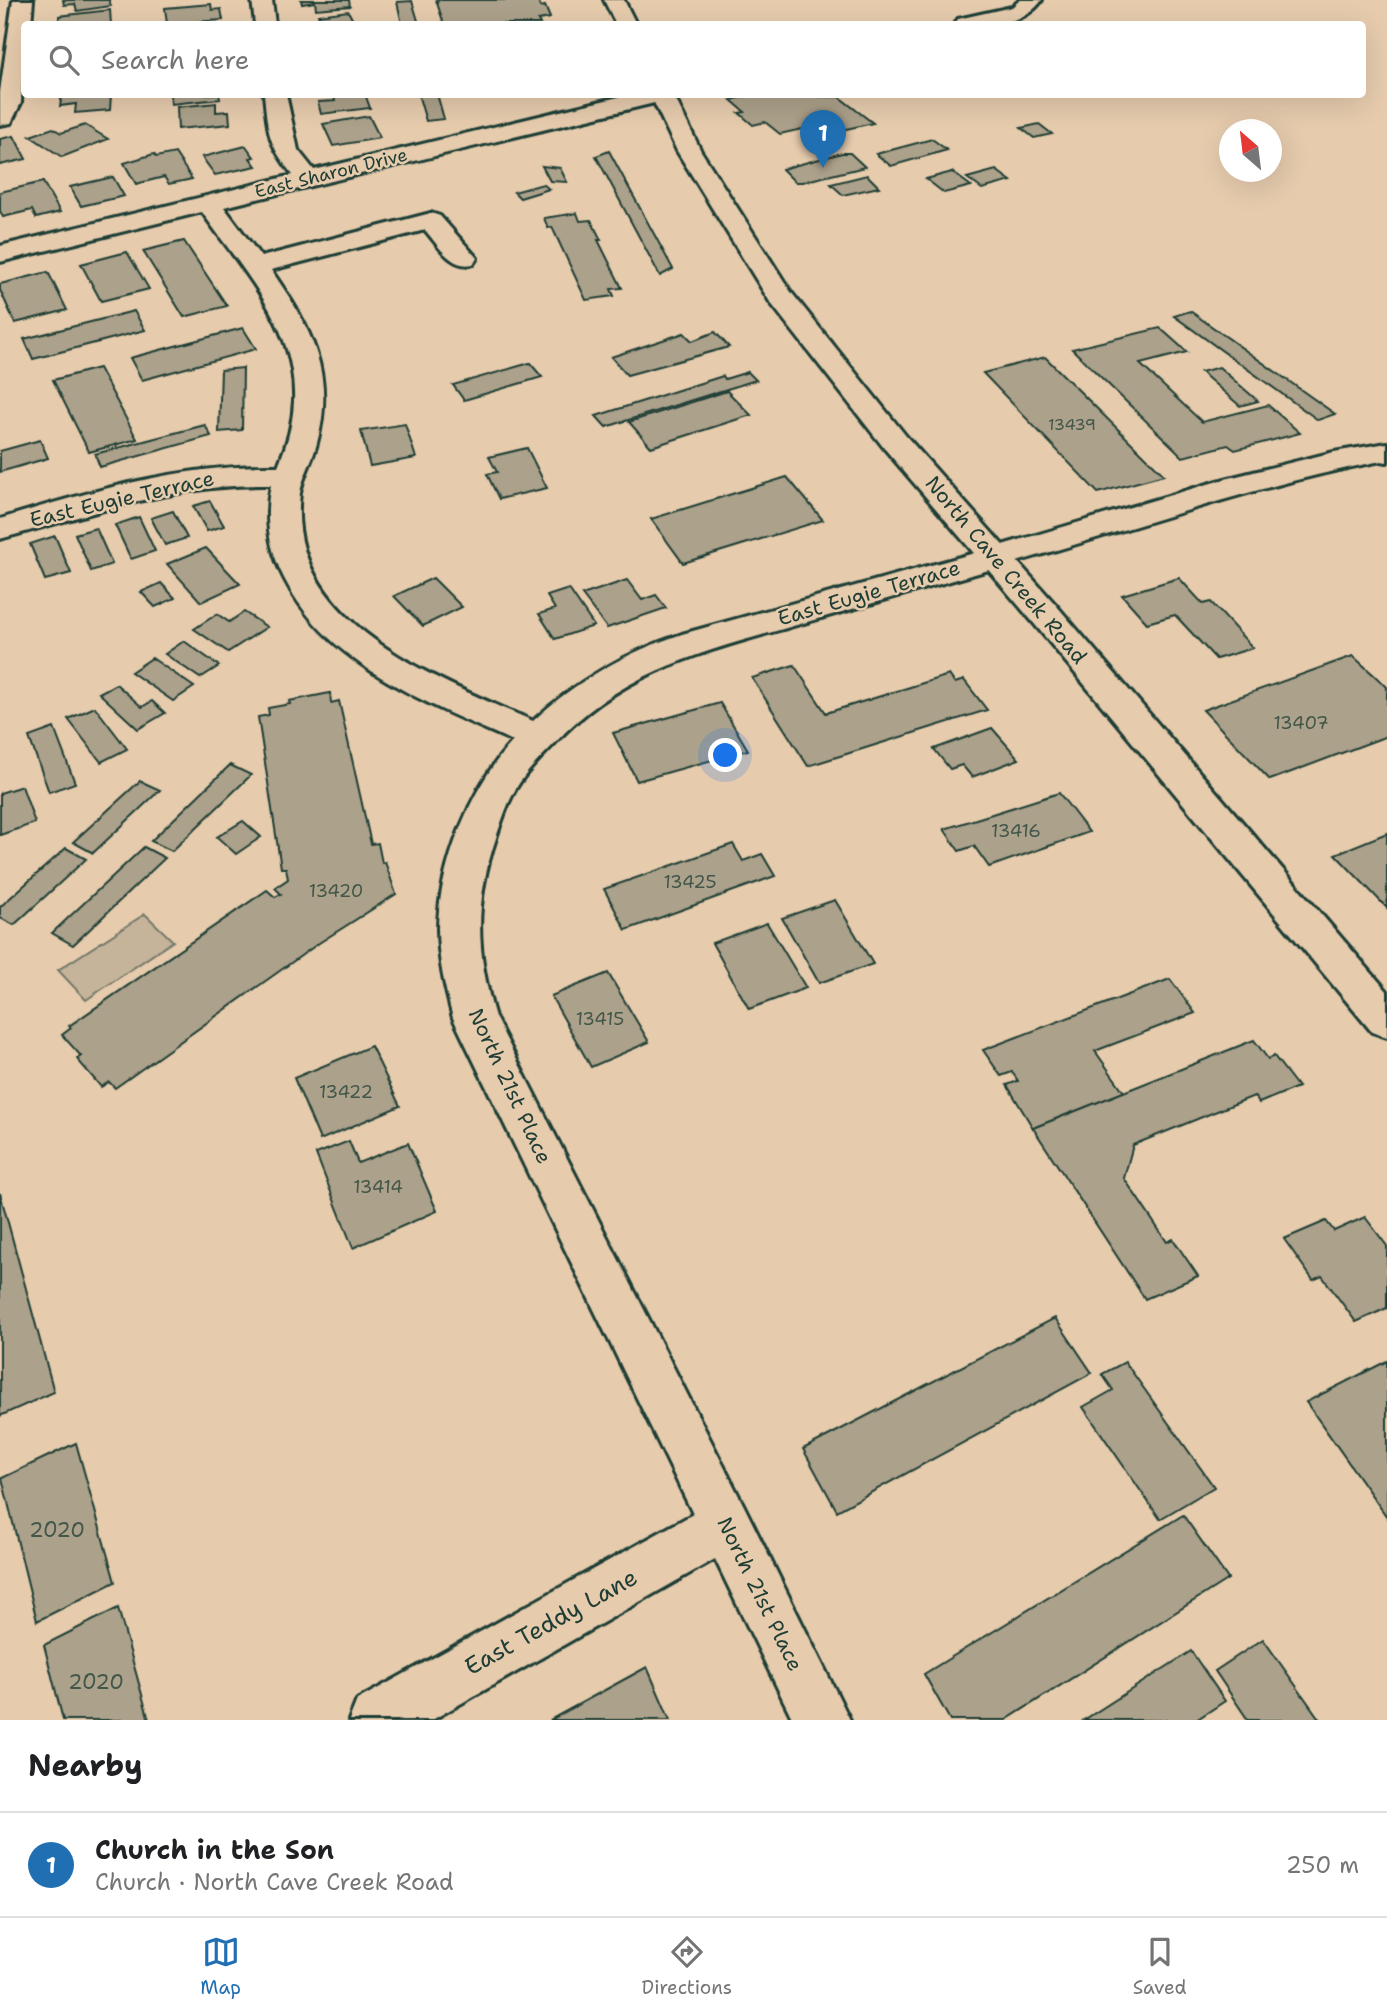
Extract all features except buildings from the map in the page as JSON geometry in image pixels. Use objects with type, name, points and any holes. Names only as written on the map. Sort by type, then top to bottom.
[{"type":"street","points":[[262,0],[265,21]]},
{"type":"street","points":[[614,0],[624,21]]},
{"type":"street","points":[[979,21],[1019,12],[1032,0]]},
{"type":"street","points":[[2,118],[10,103],[15,10]]},
{"type":"street","points":[[276,98],[286,151],[308,178]]},
{"type":"street","name":"East Sharon Drive","points":[[0,254],[649,98]]},
{"type":"street","name":"North Cave Creek Road","points":[[663,98],[689,151],[780,296],[895,442],[1387,1020]]},
{"type":"street","points":[[208,203],[279,303],[299,340],[309,375],[307,416],[303,436],[287,476],[284,502],[288,554],[305,589],[330,624],[381,660],[428,686],[539,738]]},
{"type":"street","points":[[253,267],[431,221],[464,258]]},
{"type":"street","name":"East Eugie Terrace","points":[[539,738],[590,690],[639,663],[705,640],[1328,461],[1386,452]]},
{"type":"street","name":"East Eugie Terrace","points":[[0,529],[108,498],[195,479],[251,474],[287,476]]},
{"type":"street","name":"North 21st Place","points":[[539,738],[519,759],[494,794],[467,865],[457,916],[464,985],[474,1018],[822,1720]]},
{"type":"street","name":"East Teddy Lane","points":[[377,1720],[726,1524]]},
{"type":"shaded area","points":[[145,914],[173,941],[86,1000],[58,970]]},
{"type":"place","name":"Church in the Son","points":[[823,168]]}]
